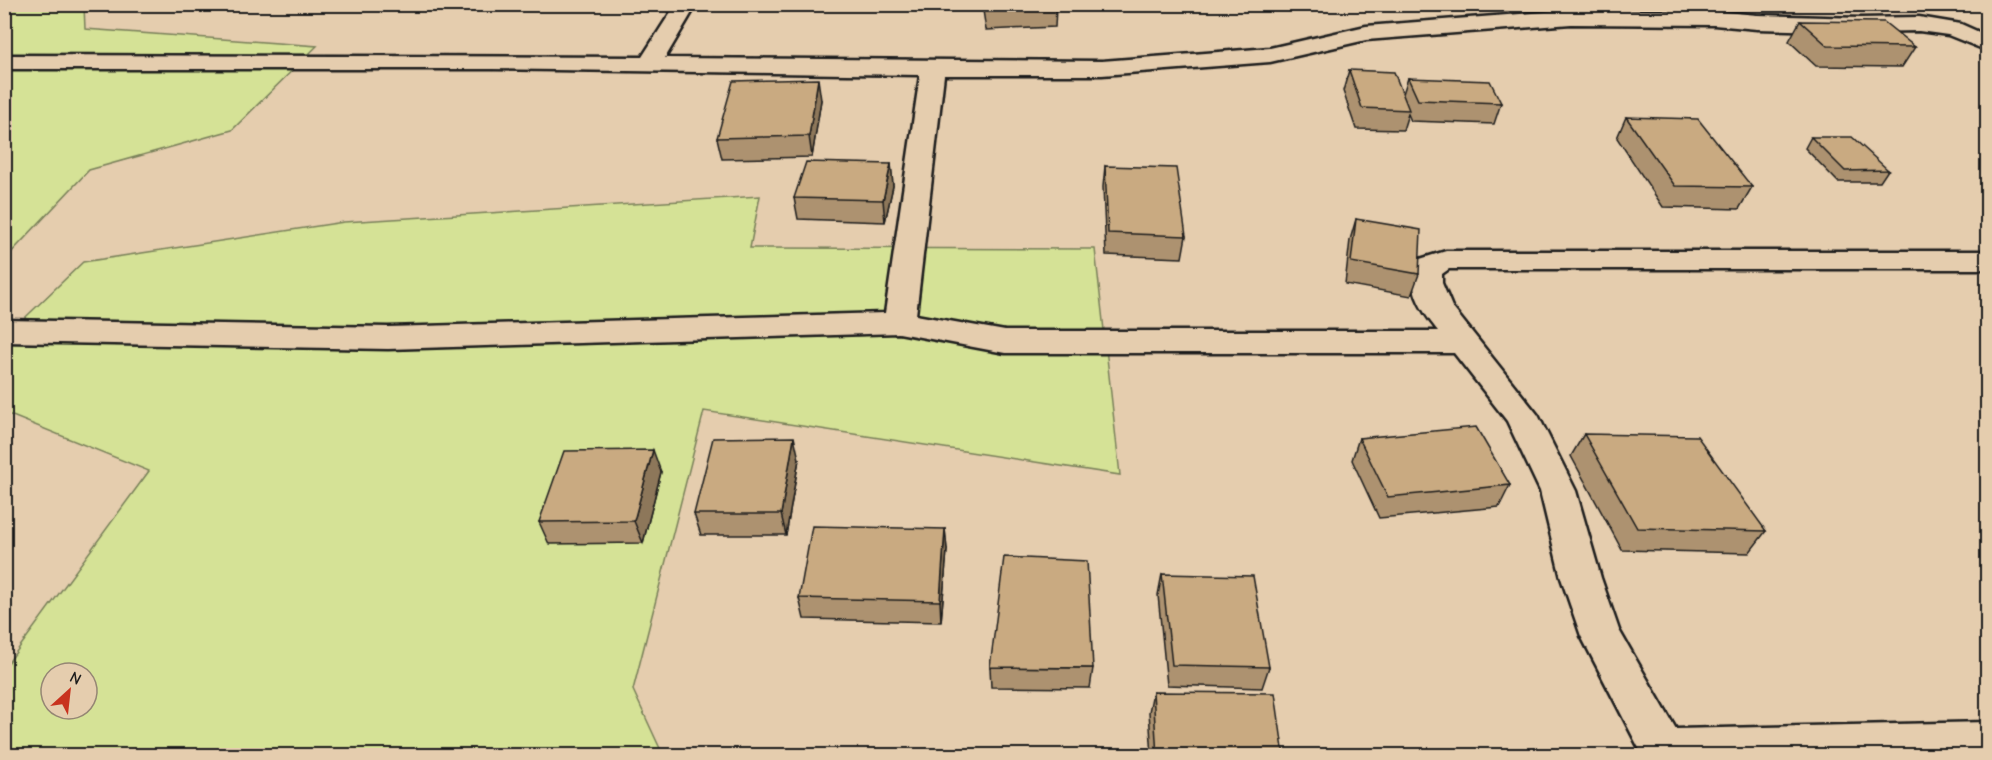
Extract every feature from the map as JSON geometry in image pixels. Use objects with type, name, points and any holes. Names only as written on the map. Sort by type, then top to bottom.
[{"type":"street","points":[[649,65],[687,4]]},
{"type":"street","points":[[4,62],[435,62],[1102,68],[1259,56],[1366,33],[1565,11],[1757,22],[1850,25],[1919,24],[1953,29],[1988,44]]},
{"type":"street","points":[[899,322],[933,68]]},
{"type":"street","points":[[1988,260],[1446,260],[1430,266],[1426,274],[1427,283],[1438,310],[1521,415],[1558,491],[1581,578],[1601,636],[1666,753],[1988,743]]},
{"type":"street","points":[[4,331],[388,338],[899,322],[1005,342],[1464,342]]},
{"type":"green space","points":[[5,5],[84,5],[85,29],[317,46],[232,130],[89,170],[5,259]]},
{"type":"green space","points":[[760,196],[750,248],[1095,249],[1120,475],[704,411],[633,690],[663,755],[5,756],[5,667],[149,471],[5,413],[5,337],[83,262],[344,222]]},
{"type":"building","points":[[985,4],[1055,4],[1056,8],[986,10]]},
{"type":"building","points":[[1800,21],[1884,22],[1915,47],[1828,46]]},
{"type":"building","points":[[1349,70],[1394,72],[1409,110],[1362,108]]},
{"type":"building","points":[[1408,78],[1490,81],[1501,103],[1418,100]]},
{"type":"building","points":[[818,79],[809,136],[717,138],[733,81]]},
{"type":"building","points":[[1626,117],[1698,119],[1752,187],[1675,186]]},
{"type":"building","points":[[1811,137],[1852,137],[1888,170],[1845,171]]},
{"type":"building","points":[[806,162],[891,164],[883,200],[794,198]]},
{"type":"building","points":[[1105,166],[1176,168],[1186,236],[1108,233]]},
{"type":"building","points":[[1356,219],[1421,230],[1419,274],[1351,262]]},
{"type":"building","points":[[1476,427],[1510,485],[1388,497],[1359,438]]},
{"type":"building","points":[[1584,434],[1697,436],[1766,531],[1637,528]]},
{"type":"building","points":[[794,437],[781,514],[694,514],[713,438]]},
{"type":"building","points":[[653,450],[634,521],[539,522],[564,451]]},
{"type":"building","points":[[812,526],[945,529],[940,601],[799,598]]},
{"type":"building","points":[[1004,557],[1087,561],[1093,668],[990,667]]},
{"type":"building","points":[[1162,574],[1253,576],[1269,667],[1172,665]]},
{"type":"building","points":[[1153,692],[1275,693],[1284,756],[1157,756]]}]
